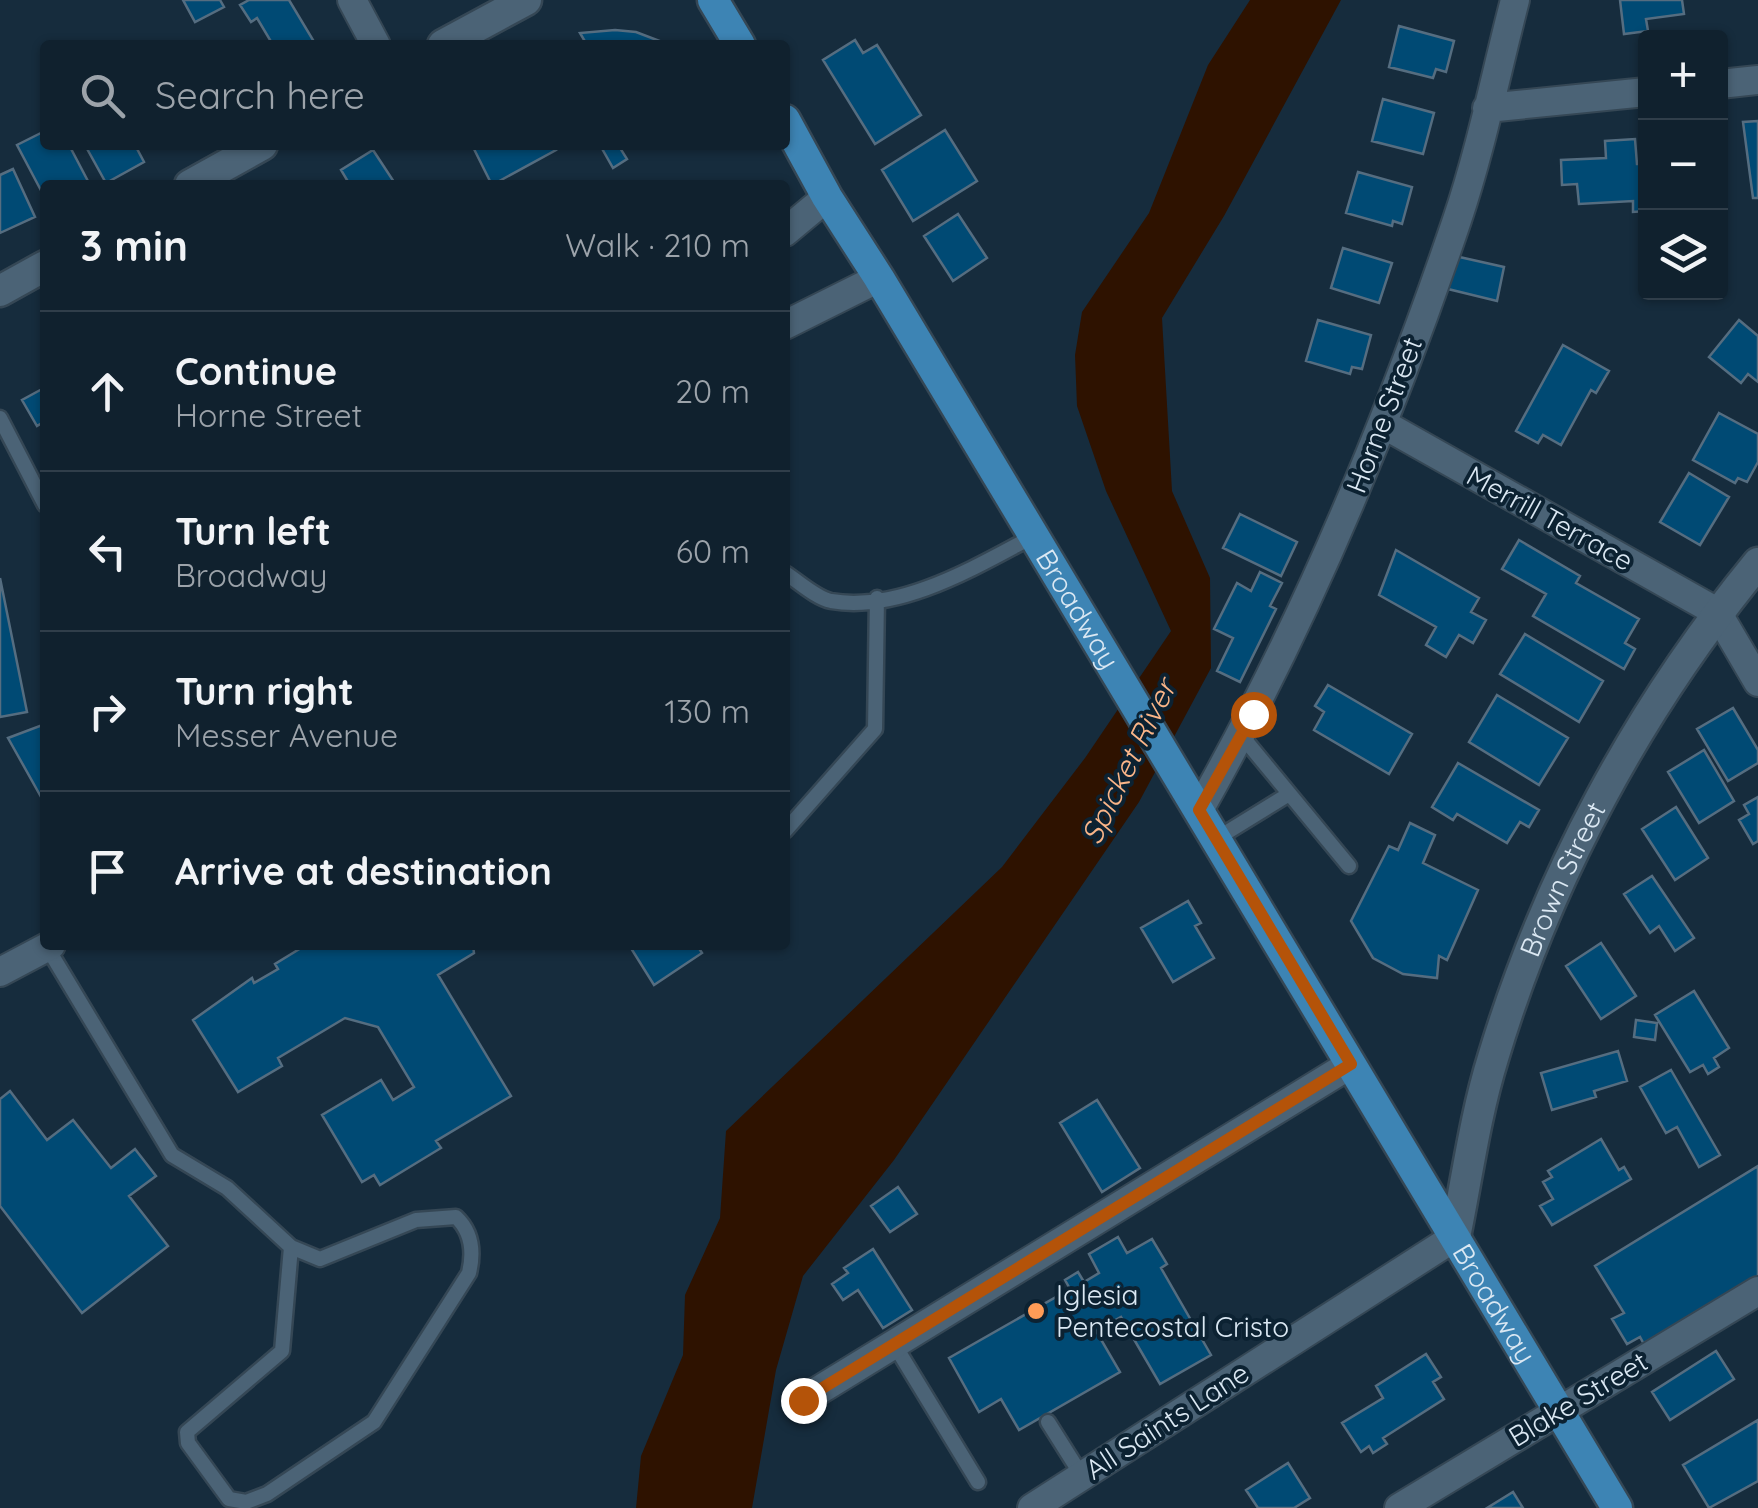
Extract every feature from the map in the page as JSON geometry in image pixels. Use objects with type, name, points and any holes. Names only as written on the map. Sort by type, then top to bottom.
[{"type":"main road","points":[[714,0],[737,40]]},
{"type":"main road","name":"Broadway","points":[[790,129],[827,197],[880,278],[1617,1508]]},
{"type":"street","points":[[352,0],[373,40]]},
{"type":"street","points":[[452,40],[526,0]]},
{"type":"street","name":"Horne Street","points":[[1192,798],[1241,736],[1320,573],[1382,424],[1458,217],[1515,0]]},
{"type":"street","points":[[1728,83],[1758,80]]},
{"type":"street","points":[[1487,108],[1638,93]]},
{"type":"street","points":[[199,180],[253,150]]},
{"type":"street","points":[[790,228],[827,197]]},
{"type":"street","points":[[0,291],[40,269]]},
{"type":"street","points":[[790,323],[880,278]]},
{"type":"street","name":"Merrill Terrace","points":[[1382,424],[1717,612]]},
{"type":"street","name":"Brown Street","points":[[1455,1237],[1492,1060],[1559,874],[1622,761],[1717,612],[1758,563]]},
{"type":"street","points":[[1717,612],[1758,682]]},
{"type":"street","points":[[0,972],[41,950]]},
{"type":"street","points":[[803,1400],[1351,1064]]},
{"type":"street","name":"All Saints Lane","points":[[1032,1508],[1455,1237]]},
{"type":"street","name":"Blake Street","points":[[1398,1508],[1758,1291]]},
{"type":"lane","points":[[0,418],[40,495]]},
{"type":"lane","points":[[790,576],[829,601],[895,598],[954,578],[1034,536]]},
{"type":"lane","points":[[790,826],[875,729],[876,598]]},
{"type":"lane","points":[[1241,736],[1349,866]]},
{"type":"lane","points":[[1216,839],[1289,794]]},
{"type":"lane","points":[[51,950],[172,1155],[227,1188],[291,1247],[320,1259],[438,1216],[456,1217],[466,1226],[472,1258],[469,1273],[374,1422],[267,1494],[238,1502],[229,1499],[188,1443],[187,1432],[282,1350],[291,1247]]},
{"type":"lane","points":[[894,1344],[978,1482]]},
{"type":"lane","points":[[1048,1422],[1082,1476]]},
{"type":"water","name":"Spicket River","points":[[1250,0],[1341,0],[1224,216],[1162,318],[1172,491],[1210,578],[1211,668],[1139,802],[894,1160],[803,1276],[776,1370],[752,1508],[636,1508],[641,1456],[683,1355],[685,1295],[720,1218],[726,1131],[1002,867],[1085,758],[1171,631],[1106,491],[1077,406],[1075,355],[1082,312],[1149,213],[1208,65]]},
{"type":"building","points":[[183,0],[220,0],[224,7],[195,22]]},
{"type":"building","points":[[249,0],[289,0],[313,40],[270,40],[257,18],[251,22],[240,5]]},
{"type":"building","points":[[1620,0],[1682,0],[1684,14],[1646,19],[1648,30],[1624,34]]},
{"type":"building","points":[[1399,26],[1454,41],[1446,72],[1436,69],[1433,78],[1389,67]]},
{"type":"building","points":[[615,30],[657,40],[584,40],[580,33]]},
{"type":"building","points":[[855,40],[863,53],[877,45],[921,115],[875,144],[823,60]]},
{"type":"building","points":[[1383,99],[1434,113],[1423,154],[1372,141]]},
{"type":"building","points":[[1758,121],[1758,198],[1753,198],[1743,122]]},
{"type":"building","points":[[945,130],[977,181],[913,221],[882,170]]},
{"type":"building","points":[[40,134],[40,150],[72,150],[87,180],[40,180],[40,189],[17,145]]},
{"type":"building","points":[[1635,139],[1638,212],[1633,212],[1633,201],[1579,204],[1577,184],[1562,185],[1561,160],[1606,158],[1605,141]]},
{"type":"building","points":[[88,150],[138,150],[144,162],[104,180]]},
{"type":"building","points":[[373,150],[393,180],[347,180],[341,170]]},
{"type":"building","points":[[474,150],[556,150],[501,180],[490,180]]},
{"type":"building","points":[[603,150],[621,150],[627,159],[613,168]]},
{"type":"building","points":[[13,169],[35,217],[0,233],[0,175]]},
{"type":"building","points":[[1358,172],[1412,187],[1402,224],[1393,221],[1392,226],[1346,213]]},
{"type":"building","points":[[958,214],[987,258],[953,281],[924,236]]},
{"type":"building","points":[[1343,248],[1392,263],[1379,303],[1331,288]]},
{"type":"building","points":[[1455,256],[1504,267],[1497,301],[1448,289]]},
{"type":"building","points":[[1318,320],[1371,335],[1362,369],[1352,367],[1350,374],[1306,361]]},
{"type":"building","points":[[1739,320],[1758,336],[1758,382],[1748,374],[1741,383],[1709,357]]},
{"type":"building","points":[[1563,345],[1609,371],[1596,393],[1591,390],[1561,445],[1543,435],[1538,443],[1516,431]]},
{"type":"building","points":[[40,390],[40,424],[37,426],[22,400]]},
{"type":"building","points":[[1719,413],[1758,434],[1758,462],[1747,482],[1738,478],[1735,483],[1693,460]]},
{"type":"building","points":[[1689,473],[1729,497],[1700,545],[1660,522]]},
{"type":"building","points":[[1240,514],[1297,542],[1281,576],[1223,548]]},
{"type":"building","points":[[1519,540],[1580,576],[1576,583],[1639,619],[1625,643],[1635,649],[1624,669],[1533,616],[1546,594],[1502,569]]},
{"type":"building","points":[[1396,550],[1479,598],[1471,612],[1486,620],[1473,643],[1459,635],[1446,657],[1426,645],[1436,627],[1379,595]]},
{"type":"building","points":[[1260,572],[1282,583],[1270,606],[1276,609],[1240,682],[1217,671],[1233,638],[1214,629],[1237,583],[1251,591]]},
{"type":"building","points":[[0,578],[27,712],[0,717]]},
{"type":"building","points":[[1525,634],[1603,681],[1579,722],[1500,674]]},
{"type":"building","points":[[1328,685],[1412,734],[1389,774],[1314,730],[1324,712],[1315,706]]},
{"type":"building","points":[[1497,695],[1568,738],[1539,785],[1469,742]]},
{"type":"building","points":[[1733,708],[1758,750],[1758,763],[1728,781],[1697,729]]},
{"type":"building","points":[[40,726],[40,795],[8,738]]},
{"type":"building","points":[[1704,750],[1734,801],[1699,823],[1668,772]]},
{"type":"building","points":[[1458,763],[1539,810],[1529,827],[1520,822],[1507,843],[1457,814],[1453,820],[1432,807]]},
{"type":"building","points":[[1758,797],[1758,841],[1753,844],[1739,820],[1749,814],[1744,805]]},
{"type":"building","points":[[1676,807],[1708,858],[1675,880],[1642,829]]},
{"type":"building","points":[[1410,823],[1435,835],[1423,863],[1478,890],[1447,960],[1439,956],[1437,978],[1403,974],[1373,958],[1351,921],[1389,846],[1398,850]]},
{"type":"building","points":[[1652,876],[1694,938],[1675,951],[1659,926],[1650,933],[1624,894]]},
{"type":"building","points":[[1188,901],[1201,923],[1195,926],[1214,958],[1173,982],[1141,928]]},
{"type":"building","points":[[1601,943],[1636,996],[1601,1019],[1566,966]]},
{"type":"building","points":[[298,950],[474,950],[438,975],[511,1096],[436,1141],[441,1148],[380,1185],[374,1175],[362,1182],[322,1115],[381,1080],[393,1100],[414,1087],[378,1027],[345,1018],[278,1058],[282,1066],[238,1092],[193,1020],[252,978],[254,983],[278,969],[275,964]]},
{"type":"building","points":[[632,950],[700,950],[702,953],[654,985]]},
{"type":"building","points":[[1694,991],[1729,1048],[1714,1058],[1719,1067],[1708,1074],[1703,1065],[1690,1072],[1655,1015]]},
{"type":"building","points":[[1636,1020],[1657,1023],[1655,1040],[1634,1037]]},
{"type":"building","points":[[1618,1051],[1627,1081],[1594,1091],[1596,1097],[1552,1110],[1541,1073]]},
{"type":"building","points":[[1671,1070],[1720,1155],[1699,1167],[1677,1127],[1666,1133],[1640,1087]]},
{"type":"building","points":[[10,1091],[47,1140],[73,1120],[111,1168],[135,1149],[156,1176],[129,1196],[168,1246],[82,1313],[0,1206],[0,1099]]},
{"type":"building","points":[[1097,1100],[1140,1168],[1102,1192],[1060,1123]]},
{"type":"building","points":[[1601,1139],[1619,1170],[1624,1167],[1631,1179],[1552,1225],[1540,1206],[1553,1199],[1543,1182],[1552,1177],[1548,1171]]},
{"type":"building","points":[[1758,1166],[1758,1279],[1646,1348],[1640,1337],[1627,1344],[1612,1319],[1624,1313],[1595,1266]]},
{"type":"building","points":[[898,1187],[917,1214],[890,1232],[871,1206]]},
{"type":"building","points":[[1118,1237],[1127,1253],[1152,1239],[1167,1264],[1161,1268],[1211,1355],[1160,1384],[1121,1317],[1096,1331],[1120,1372],[1019,1430],[1001,1399],[979,1412],[949,1358],[1070,1289],[1065,1280],[1078,1272],[1084,1282],[1099,1273],[1089,1254]]},
{"type":"building","points":[[873,1249],[912,1310],[883,1328],[858,1290],[843,1300],[832,1284],[848,1273],[844,1268]]},
{"type":"building","points":[[1716,1351],[1734,1379],[1670,1420],[1652,1392]]},
{"type":"building","points":[[1426,1354],[1441,1377],[1433,1382],[1444,1399],[1383,1438],[1387,1444],[1373,1453],[1369,1446],[1361,1452],[1342,1423],[1383,1398],[1376,1386]]},
{"type":"building","points":[[1758,1420],[1758,1481],[1709,1508],[1683,1465]]},
{"type":"building","points":[[1288,1463],[1310,1498],[1294,1508],[1258,1508],[1246,1490]]},
{"type":"building","points":[[1513,1492],[1523,1508],[1487,1508]]},
{"type":"place","name":"Iglesia Pentecostal Cristo","points":[[1036,1311]]},
{"type":"route","points":[[803,1400],[1351,1064],[1199,810],[1253,714]]}]
